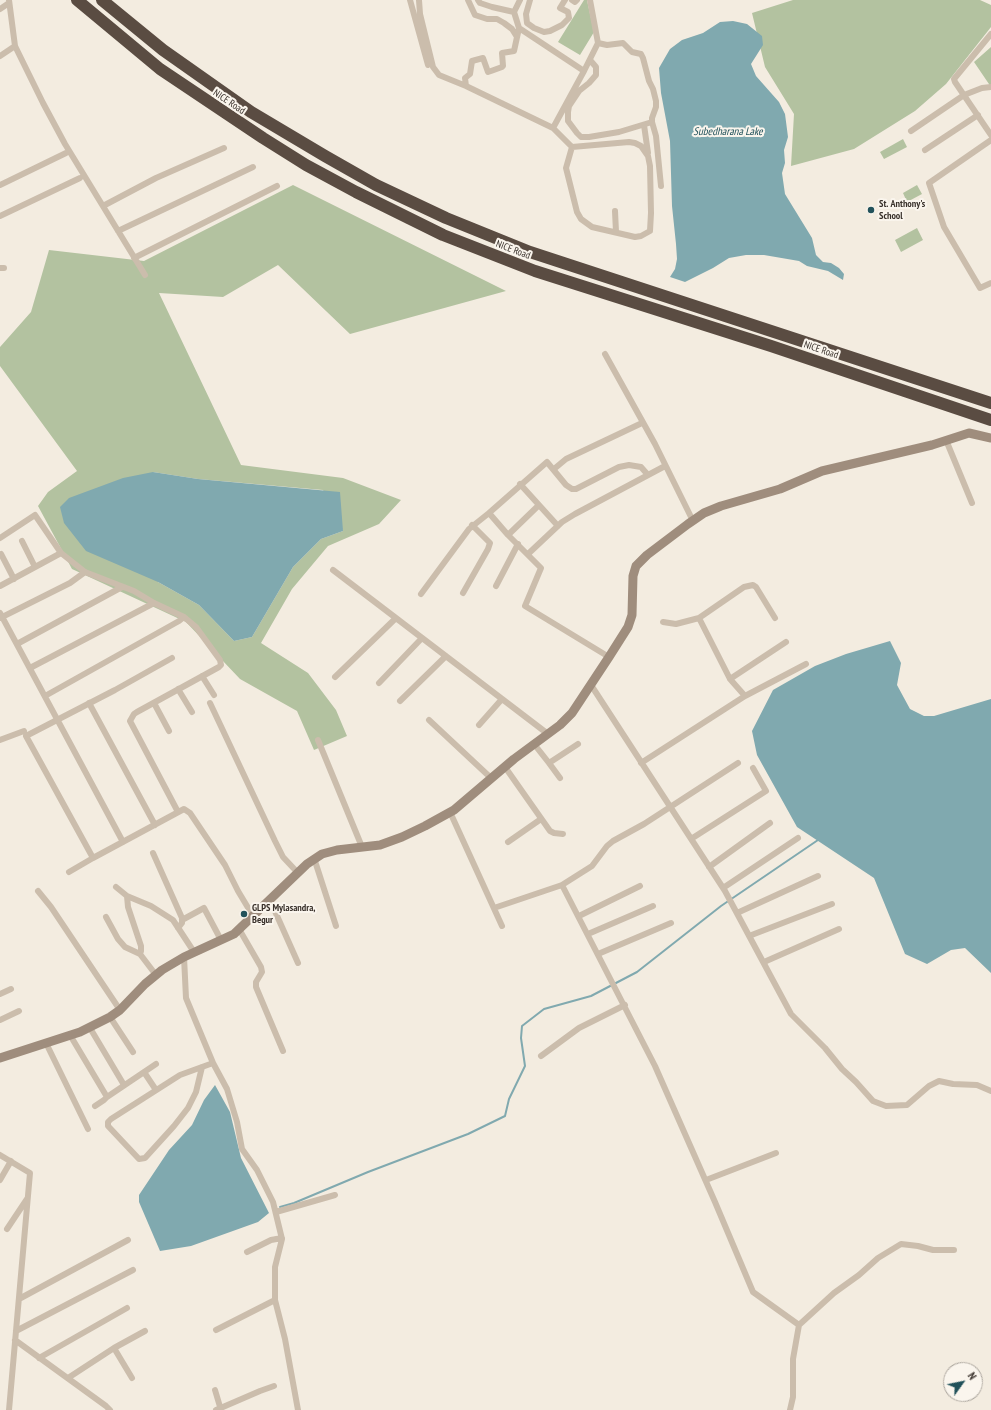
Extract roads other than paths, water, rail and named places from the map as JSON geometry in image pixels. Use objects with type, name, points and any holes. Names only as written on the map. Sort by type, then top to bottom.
[{"type":"highway","name":"NICE Road","points":[[77,0],[160,69],[263,138],[306,165],[356,192],[443,235],[535,271],[771,346],[991,420]]},
{"type":"highway","name":"NICE Road","points":[[102,0],[164,50],[251,112],[376,185],[446,218],[530,252],[991,402]]},
{"type":"street","points":[[410,0],[428,65]]},
{"type":"street","points":[[419,0],[420,14],[435,71],[438,75],[466,86],[553,128],[572,147]]},
{"type":"street","points":[[468,0],[476,15],[504,23],[512,29],[517,36]]},
{"type":"street","points":[[478,0],[480,3],[514,12]]},
{"type":"street","points":[[466,86],[465,78],[470,74],[472,61],[483,58],[488,72],[502,67],[504,63],[502,53],[514,51],[519,28],[514,12],[520,0]]},
{"type":"street","points":[[530,0],[526,14],[527,23],[544,32],[550,31],[562,25],[569,18],[568,12],[560,8],[565,0]]},
{"type":"street","points":[[572,0],[576,2],[577,0]]},
{"type":"street","points":[[553,128],[598,43],[590,0]]},
{"type":"street","points":[[0,9],[9,1]]},
{"type":"street","points":[[9,1],[15,46],[43,103],[65,144],[145,275]]},
{"type":"street","points":[[519,28],[584,71]]},
{"type":"street","points":[[991,34],[954,79],[991,135]]},
{"type":"street","points":[[598,43],[607,45],[623,44],[632,52],[641,54],[643,58],[656,101],[652,122],[656,136],[661,186]]},
{"type":"street","points":[[0,56],[15,46]]},
{"type":"street","points":[[590,60],[596,67],[596,75],[589,84],[579,91],[569,106],[568,121],[573,129],[581,137],[589,137],[619,132],[652,122]]},
{"type":"street","points":[[911,131],[964,95],[982,88],[991,87]]},
{"type":"street","points":[[925,150],[978,115]]},
{"type":"street","points":[[572,147],[566,168],[576,212],[592,227],[636,237],[641,236],[650,231],[651,213],[650,166],[644,125]]},
{"type":"street","points":[[991,140],[929,183],[944,227],[980,288],[991,283]]},
{"type":"street","points":[[572,147],[583,145],[635,143],[641,146],[648,156]]},
{"type":"street","points":[[103,206],[156,178],[224,148]]},
{"type":"street","points":[[0,185],[66,153]]},
{"type":"street","points":[[118,231],[253,167]]},
{"type":"street","points":[[0,216],[80,178]]},
{"type":"street","points":[[134,258],[277,186]]},
{"type":"street","points":[[615,211],[616,232]]},
{"type":"street","points":[[605,354],[655,444],[693,521]]},
{"type":"street","points":[[554,469],[566,459],[642,423]]},
{"type":"street","points":[[0,1058],[90,1028],[110,1017],[120,1010],[145,984],[156,975],[184,957],[234,934],[314,858],[322,854],[338,850],[380,844],[402,837],[450,812],[491,778],[560,725],[572,713],[628,626],[632,615],[636,566],[677,531],[704,514],[721,506],[780,489],[822,471],[932,445],[970,433],[991,438]]},
{"type":"street","points":[[946,440],[972,503]]},
{"type":"street","points":[[421,594],[472,525],[489,513],[520,484],[547,462],[566,485],[572,489],[619,467],[629,465],[641,467],[648,475]]},
{"type":"street","points":[[528,554],[558,526],[575,514],[665,466]]},
{"type":"street","points":[[520,484],[558,526]]},
{"type":"street","points":[[508,535],[539,505]]},
{"type":"street","points":[[489,513],[508,535],[542,568],[525,606],[609,657]]},
{"type":"street","points":[[0,538],[35,515],[61,553],[85,572],[134,591],[154,603],[184,617],[201,633],[222,662],[219,667],[134,714],[130,721],[178,812]]},
{"type":"street","points":[[463,592],[490,543],[472,525]]},
{"type":"street","points":[[22,541],[35,567]]},
{"type":"street","points":[[496,586],[518,544]]},
{"type":"street","points":[[0,586],[61,553]]},
{"type":"street","points":[[1,554],[14,578]]},
{"type":"street","points":[[333,570],[548,734]]},
{"type":"street","points":[[85,572],[70,583],[1,616],[123,842]]},
{"type":"street","points":[[663,622],[676,624],[699,618],[744,587],[753,584],[775,618]]},
{"type":"street","points":[[17,644],[122,586]]},
{"type":"street","points":[[30,668],[154,603]]},
{"type":"street","points":[[45,696],[184,617]]},
{"type":"street","points":[[334,677],[396,618]]},
{"type":"street","points":[[699,618],[730,679],[744,696]]},
{"type":"street","points":[[379,683],[422,638]]},
{"type":"street","points":[[730,679],[786,642]]},
{"type":"street","points":[[400,701],[446,656]]},
{"type":"street","points":[[94,858],[26,736],[90,704],[172,658]]},
{"type":"street","points":[[641,763],[744,696],[806,664]]},
{"type":"street","points":[[202,676],[214,695]]},
{"type":"street","points":[[591,685],[728,896],[791,1014],[825,1048],[842,1069],[873,1101],[886,1106],[907,1105],[929,1086],[939,1082],[977,1085],[991,1091]]},
{"type":"street","points":[[178,689],[192,712]]},
{"type":"street","points":[[479,725],[502,699]]},
{"type":"street","points":[[154,703],[169,730]]},
{"type":"street","points":[[210,703],[275,842],[283,857],[298,873]]},
{"type":"street","points":[[90,704],[155,825]]},
{"type":"street","points":[[429,720],[491,778]]},
{"type":"street","points":[[0,740],[24,731]]},
{"type":"street","points":[[318,740],[362,847]]},
{"type":"street","points":[[534,744],[560,778]]},
{"type":"street","points":[[549,763],[578,744]]},
{"type":"street","points":[[494,908],[562,885],[592,866],[607,846],[613,841],[644,824],[738,763]]},
{"type":"street","points":[[505,767],[550,831],[563,834]]},
{"type":"street","points":[[691,839],[766,791],[753,768]]},
{"type":"street","points":[[69,872],[184,809],[190,813],[225,865],[253,916]]},
{"type":"street","points":[[450,812],[502,926]]},
{"type":"street","points":[[508,842],[541,819]]},
{"type":"street","points":[[709,867],[770,823]]},
{"type":"street","points":[[723,888],[798,838]]},
{"type":"street","points":[[153,853],[180,912],[182,922],[178,928]]},
{"type":"street","points":[[314,858],[336,926]]},
{"type":"street","points":[[737,913],[818,876]]},
{"type":"street","points":[[562,885],[655,1066],[706,1180],[753,1292],[799,1325]]},
{"type":"street","points":[[579,916],[640,886]]},
{"type":"street","points":[[116,887],[127,896],[151,906],[173,920],[194,952]]},
{"type":"street","points":[[38,891],[120,1010]]},
{"type":"street","points":[[127,896],[128,907],[141,946],[140,954]]},
{"type":"street","points":[[270,900],[298,963]]},
{"type":"street","points":[[749,936],[832,904]]},
{"type":"street","points":[[588,934],[653,906]]},
{"type":"street","points":[[182,920],[204,908],[221,940]]},
{"type":"street","points":[[106,917],[118,940],[125,946],[140,954],[156,975]]},
{"type":"street","points":[[598,954],[672,923]]},
{"type":"street","points":[[764,962],[839,929]]},
{"type":"street","points":[[239,930],[261,967],[262,972],[256,982],[256,986],[283,1051]]},
{"type":"street","points":[[184,957],[186,998],[213,1063],[227,1089],[237,1122],[242,1149],[257,1170],[273,1202],[276,1212],[282,1238],[275,1267],[275,1300],[285,1339],[298,1410]]},
{"type":"street","points":[[0,994],[11,990]]},
{"type":"street","points":[[541,1056],[579,1028],[625,1005]]},
{"type":"street","points":[[0,1020],[19,1011]]},
{"type":"street","points":[[110,1017],[133,1052]]},
{"type":"street","points":[[90,1028],[124,1085]]},
{"type":"street","points":[[70,1035],[107,1097]]},
{"type":"street","points":[[46,1043],[88,1129]]},
{"type":"street","points":[[202,1067],[196,1092],[188,1108],[145,1158],[138,1159],[108,1126],[108,1122],[180,1074],[213,1063]]},
{"type":"street","points":[[94,1106],[156,1064]]},
{"type":"street","points":[[144,1072],[156,1090]]},
{"type":"street","points":[[706,1180],[776,1153]]},
{"type":"street","points":[[0,1155],[30,1172],[9,1410]]},
{"type":"street","points":[[0,1180],[11,1161]]},
{"type":"street","points":[[276,1212],[336,1195]]},
{"type":"street","points":[[7,1229],[28,1198]]},
{"type":"street","points":[[247,1252],[271,1240],[282,1238]]},
{"type":"street","points":[[19,1299],[128,1240]]},
{"type":"street","points":[[790,1410],[793,1398],[793,1359],[799,1325],[834,1293],[859,1275],[878,1258],[901,1244],[933,1250],[954,1250]]},
{"type":"street","points":[[16,1332],[133,1270]]},
{"type":"street","points":[[216,1330],[275,1300]]},
{"type":"street","points":[[39,1358],[127,1308]]},
{"type":"street","points":[[68,1378],[145,1330]]},
{"type":"street","points":[[15,1340],[110,1410]]},
{"type":"street","points":[[114,1348],[132,1378]]},
{"type":"street","points":[[214,1390],[219,1409],[274,1386]]},
{"type":"water","name":"Subedharana Lake","points":[[733,21],[747,24],[762,36],[763,45],[751,64],[756,76],[779,102],[785,114],[788,137],[784,150],[785,163],[782,173],[785,194],[812,238],[816,255],[823,262],[831,263],[839,268],[844,274],[843,280],[828,271],[807,266],[799,261],[764,255],[746,255],[729,258],[685,282],[670,277],[675,269],[677,259],[672,206],[670,141],[661,93],[659,68],[670,49],[682,40],[703,33],[720,22]]},
{"type":"water","points":[[153,472],[198,479],[340,492],[343,531],[321,539],[293,567],[252,637],[234,641],[199,605],[158,582],[86,551],[64,523],[60,507],[69,498],[123,478]]},
{"type":"water","points":[[890,641],[901,663],[897,685],[910,709],[924,716],[934,716],[991,699],[991,973],[965,948],[951,950],[927,964],[905,954],[874,878],[797,827],[757,755],[752,731],[773,690],[815,666],[846,654]]},
{"type":"water","points":[[215,1085],[230,1112],[241,1158],[269,1213],[258,1222],[191,1246],[160,1251],[139,1202],[139,1195],[169,1150],[192,1125],[204,1100]]},
{"type":"waterway","points":[[280,1207],[294,1203],[368,1172],[468,1134],[505,1116],[509,1099],[525,1066],[521,1038],[522,1026],[544,1009],[591,996],[637,972],[721,906],[818,840]]},
{"type":"place","name":"St. Anthony's School","points":[[871,210]]},
{"type":"place","name":"GLPS Mylasandra, Begur","points":[[244,914]]}]
